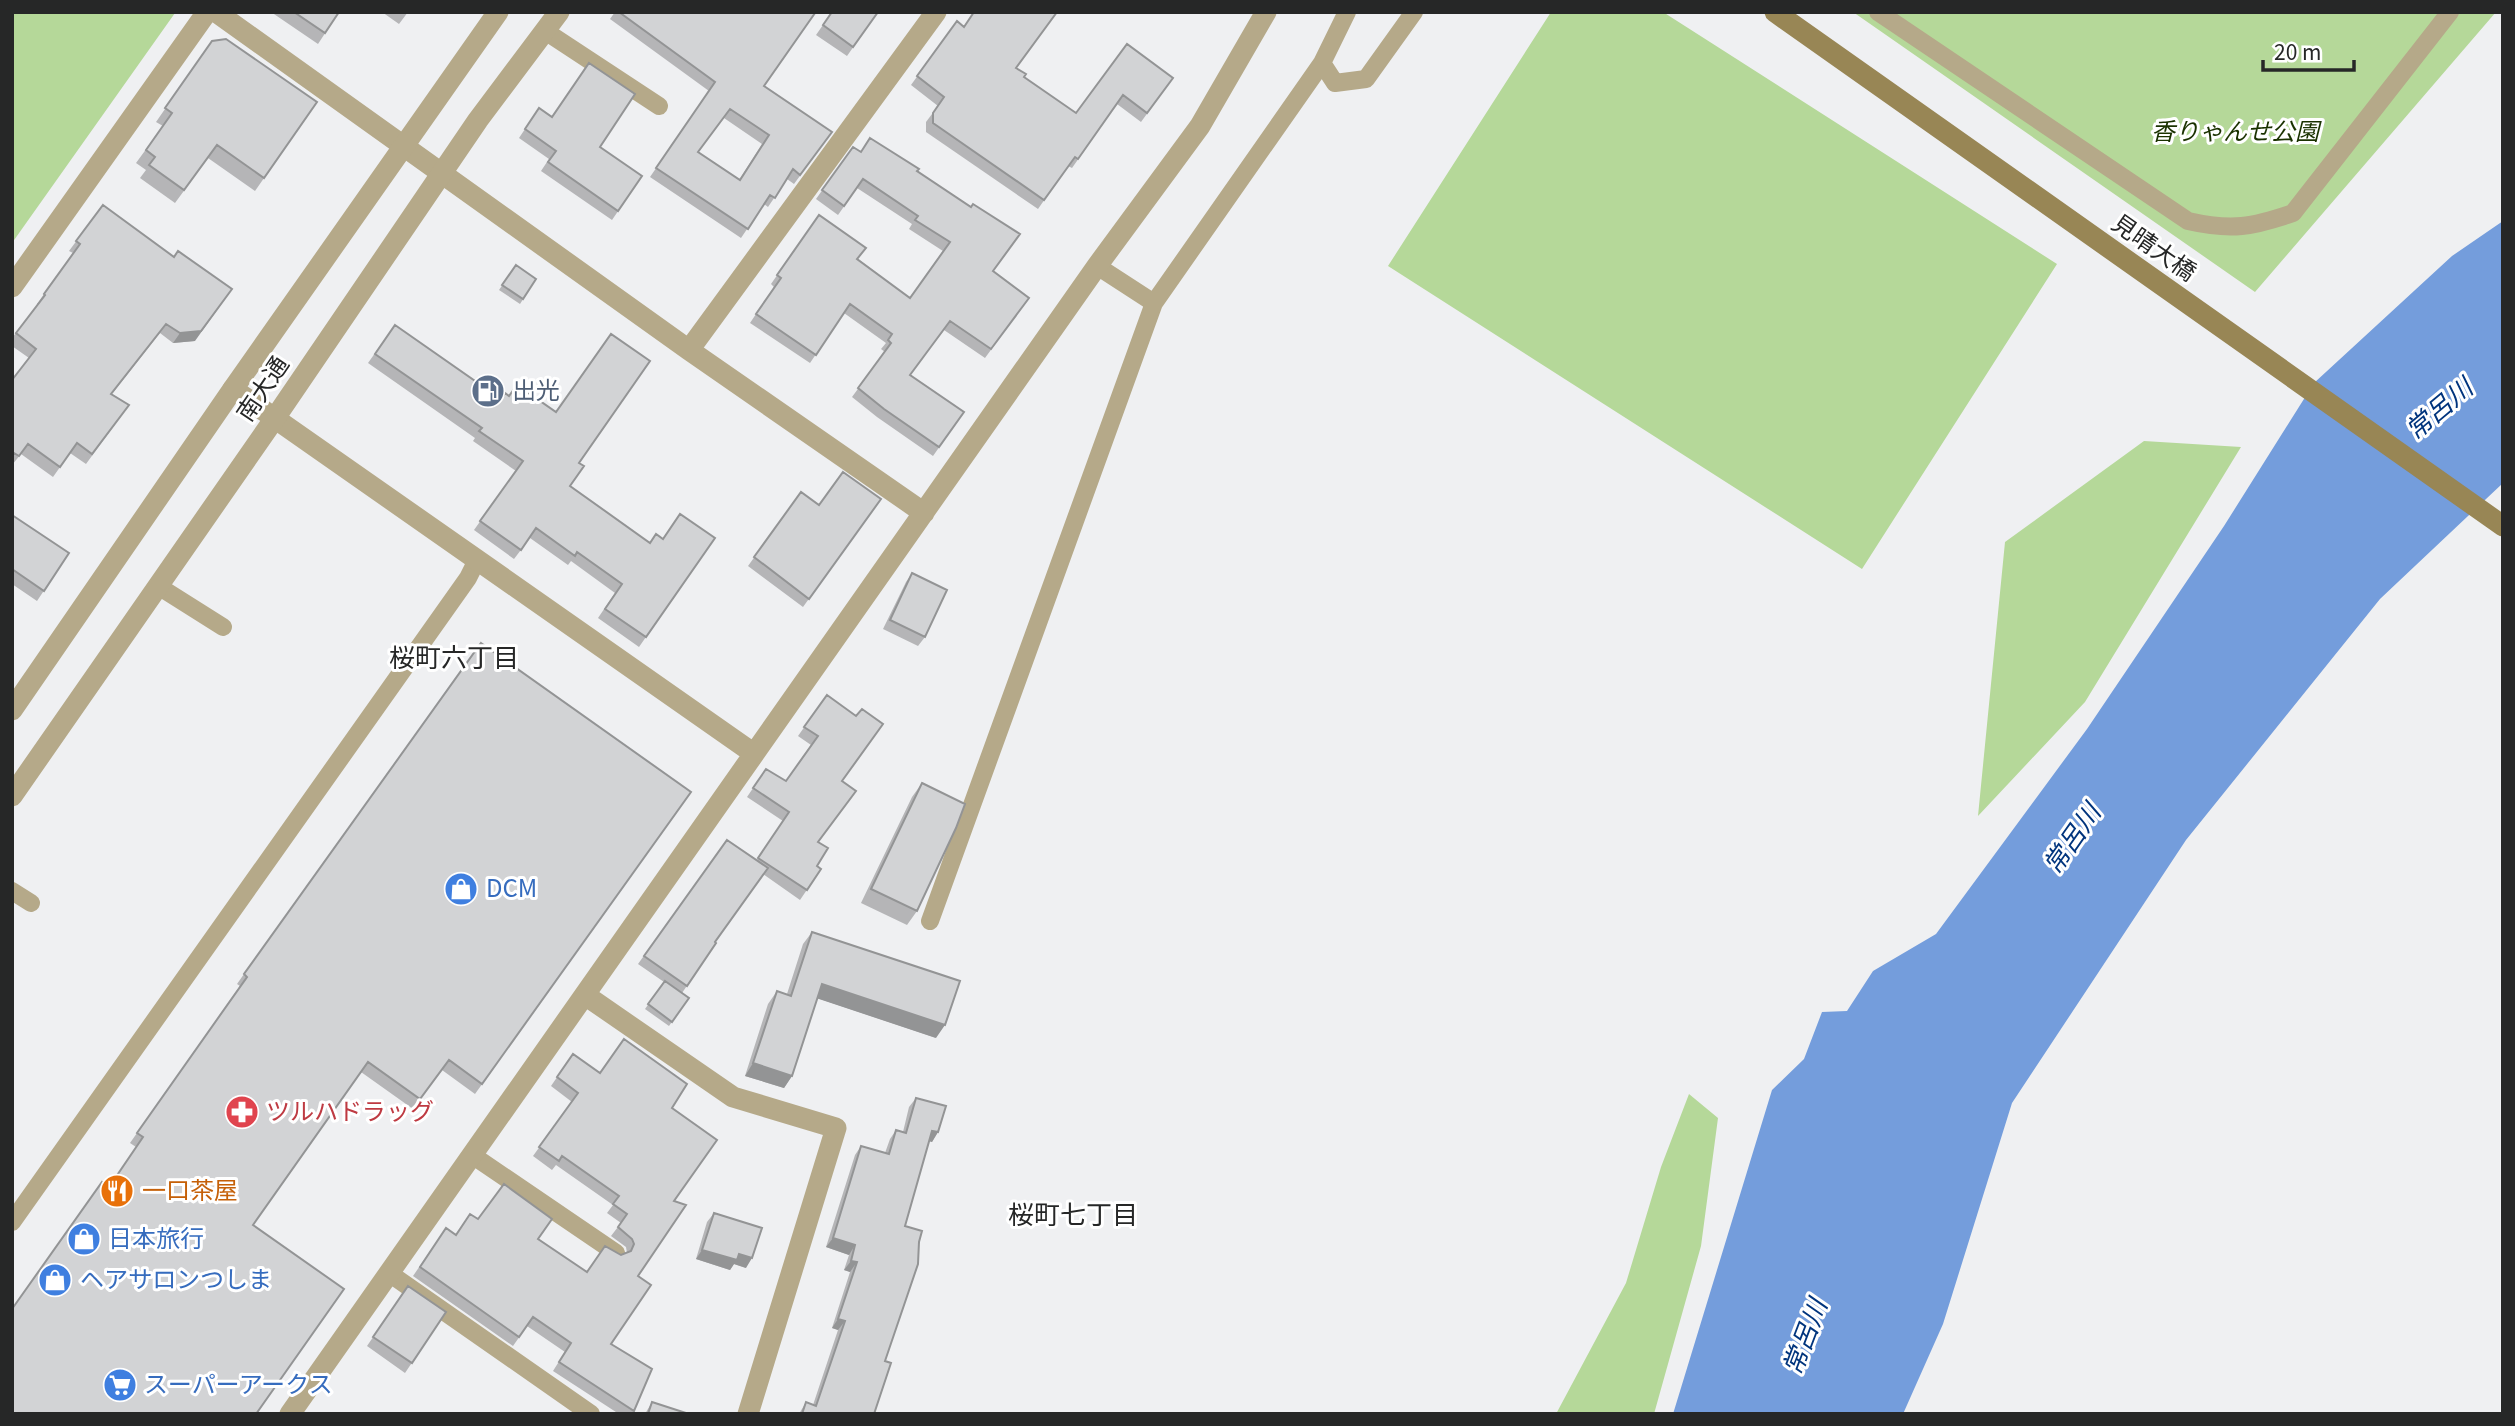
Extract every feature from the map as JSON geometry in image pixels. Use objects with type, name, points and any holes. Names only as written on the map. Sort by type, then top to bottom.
[{"type":"main road","name":"見晴大橋","points":[[1775,12],[2503,526]]},
{"type":"street","points":[[12,287],[207,12]]},
{"type":"street","points":[[216,12],[688,350],[924,513]]},
{"type":"street","name":"南大通","points":[[12,710],[498,12]]},
{"type":"street","name":"南大通","points":[[12,796],[478,120],[559,12]]},
{"type":"street","points":[[688,350],[936,12]]},
{"type":"street","points":[[290,1414],[1097,266],[1200,126],[1266,12]]},
{"type":"street","points":[[233,389],[753,754]]},
{"type":"street","points":[[585,995],[733,1097],[836,1128],[748,1414]]},
{"type":"lane","points":[[930,920],[1154,303],[1322,63],[1347,12]]},
{"type":"lane","points":[[1322,63],[1335,83],[1366,79],[1414,12]]},
{"type":"lane","points":[[1878,12],[2188,221],[2218,228],[2255,226],[2293,213],[2451,12]]},
{"type":"lane","points":[[545,32],[659,106]]},
{"type":"lane","points":[[1097,266],[1154,303]]},
{"type":"lane","points":[[12,1222],[468,578],[477,560]]},
{"type":"lane","points":[[158,586],[223,627]]},
{"type":"lane","points":[[12,891],[31,903]]},
{"type":"lane","points":[[472,1155],[616,1252]]},
{"type":"lane","points":[[389,1273],[591,1414]]},
{"type":"green space","points":[[12,12],[175,13],[12,243]]},
{"type":"green space","points":[[1551,12],[1663,12],[2057,264],[1862,569],[1388,266]]},
{"type":"green space","name":"香りゃんせ公園","points":[[1853,12],[2496,12],[2255,292]]},
{"type":"green space","points":[[2144,441],[2241,447],[2085,702],[1978,816],[2005,542]]},
{"type":"green space","points":[[1689,1094],[1718,1118],[1701,1246],[1654,1414],[1556,1414],[1626,1283],[1661,1167]]},
{"type":"water","name":"常呂川","points":[[2503,221],[2503,483],[2380,599],[2186,840],[2012,1103],[1943,1324],[1903,1414],[1673,1414],[1772,1090],[1804,1059],[1822,1012],[1847,1011],[1873,971],[1936,934],[2087,729],[2224,526],[2314,383],[2452,256]]},
{"type":"building","points":[[294,12],[339,12],[325,33]]},
{"type":"building","points":[[619,12],[815,13],[764,86],[832,132],[800,175],[793,169],[775,198],[770,195],[748,229],[656,168],[715,82]],"holes":[[[730,109],[769,135],[740,180],[698,152]]]},
{"type":"building","points":[[832,12],[878,12],[853,47],[823,25]]},
{"type":"building","points":[[974,12],[1057,12],[1016,68],[1026,74],[1024,77],[1076,113],[1127,44],[1173,78],[1147,113],[1123,95],[1078,159],[1075,157],[1044,200],[933,123],[933,113],[944,97],[917,76],[957,21],[964,27]]},
{"type":"building","points":[[226,39],[317,102],[264,178],[217,145],[184,190],[149,165],[155,157],[146,150],[172,113],[165,108],[212,41]]},
{"type":"building","points":[[589,63],[635,94],[600,147],[642,176],[618,211],[548,162],[556,151],[525,129],[539,108],[552,117]]},
{"type":"building","points":[[870,138],[971,207],[973,204],[1020,234],[993,271],[1029,298],[991,349],[950,321],[910,375],[964,412],[939,447],[858,388],[891,343],[888,340],[892,334],[850,304],[816,355],[756,314],[781,278],[777,275],[819,215],[866,248],[857,259],[910,298],[950,242],[915,220],[918,216],[863,179],[844,206],[822,190],[853,147],[861,152]]},
{"type":"building","points":[[103,205],[174,257],[178,251],[232,289],[201,331],[180,333],[166,324],[111,394],[129,405],[92,454],[77,443],[60,467],[28,444],[19,456],[14,453],[12,456],[12,380],[36,349],[16,333],[80,244],[76,241]]},
{"type":"building","points":[[516,265],[536,279],[523,299],[502,285]]},
{"type":"building","points":[[395,325],[501,399],[505,393],[509,396],[517,385],[556,412],[611,334],[650,361],[579,463],[584,466],[570,486],[650,543],[656,534],[663,539],[680,514],[715,538],[646,637],[605,609],[622,584],[577,552],[575,556],[536,528],[521,550],[480,521],[523,461],[479,431],[482,428],[375,354]]},
{"type":"building","points":[[843,472],[881,499],[809,599],[754,557],[801,492],[819,505]]},
{"type":"building","points":[[12,515],[69,553],[44,591],[12,569]]},
{"type":"building","points":[[912,573],[947,590],[925,637],[890,620]]},
{"type":"building","points":[[481,643],[691,792],[482,1084],[449,1060],[420,1099],[368,1062],[253,1225],[344,1289],[256,1414],[12,1414],[12,1309],[102,1182],[109,1187],[143,1137],[137,1133],[247,977],[244,974]]},
{"type":"building","points":[[827,695],[856,716],[862,709],[883,724],[842,781],[856,791],[818,842],[828,848],[817,866],[821,869],[807,890],[758,858],[789,812],[753,788],[766,769],[786,781],[818,736],[804,727]]},
{"type":"building","points":[[922,783],[965,804],[917,911],[871,889]]},
{"type":"building","points":[[727,840],[768,868],[687,986],[644,956]]},
{"type":"building","points":[[812,932],[960,981],[945,1025],[822,984],[792,1076],[753,1063],[777,991],[791,996]]},
{"type":"building","points":[[665,981],[689,998],[672,1022],[648,1004]]},
{"type":"building","points":[[624,1039],[687,1084],[672,1108],[717,1140],[674,1201],[686,1205],[638,1276],[651,1285],[611,1344],[652,1369],[634,1411],[559,1362],[571,1343],[533,1317],[519,1337],[420,1267],[446,1228],[456,1235],[470,1214],[478,1219],[504,1184],[552,1219],[538,1239],[587,1272],[605,1246],[621,1255],[631,1251],[634,1244],[632,1239],[618,1227],[627,1214],[613,1204],[619,1196],[562,1156],[559,1161],[539,1147],[578,1093],[557,1077],[573,1054],[600,1073]]},
{"type":"building","points":[[916,1098],[946,1106],[938,1132],[932,1131],[905,1226],[922,1231],[918,1264],[885,1361],[891,1363],[874,1414],[802,1414],[806,1402],[816,1406],[845,1321],[838,1319],[857,1262],[851,1261],[855,1245],[833,1238],[861,1146],[889,1154],[896,1130],[906,1133]]},
{"type":"building","points":[[714,1213],[762,1228],[752,1258],[739,1254],[737,1260],[702,1250]]},
{"type":"building","points":[[408,1286],[446,1312],[412,1363],[373,1337]]},
{"type":"building","points":[[652,1402],[689,1414],[648,1414]]},
{"type":"place","name":"出光","points":[[488,391]]},
{"type":"place","name":"DCM","points":[[461,889]]},
{"type":"place","name":"ツルハドラッグ","points":[[242,1112]]},
{"type":"place","name":"一口茶屋","points":[[117,1191]]},
{"type":"place","name":"日本旅行","points":[[84,1239]]},
{"type":"place","name":"ヘアサロンつしま","points":[[55,1280]]},
{"type":"place","name":"スーパーアークス","points":[[120,1385]]},
{"type":"district","name":"桜町六丁目","points":[[454,658]]},
{"type":"district","name":"桜町七丁目","points":[[1073,1215]]}]
